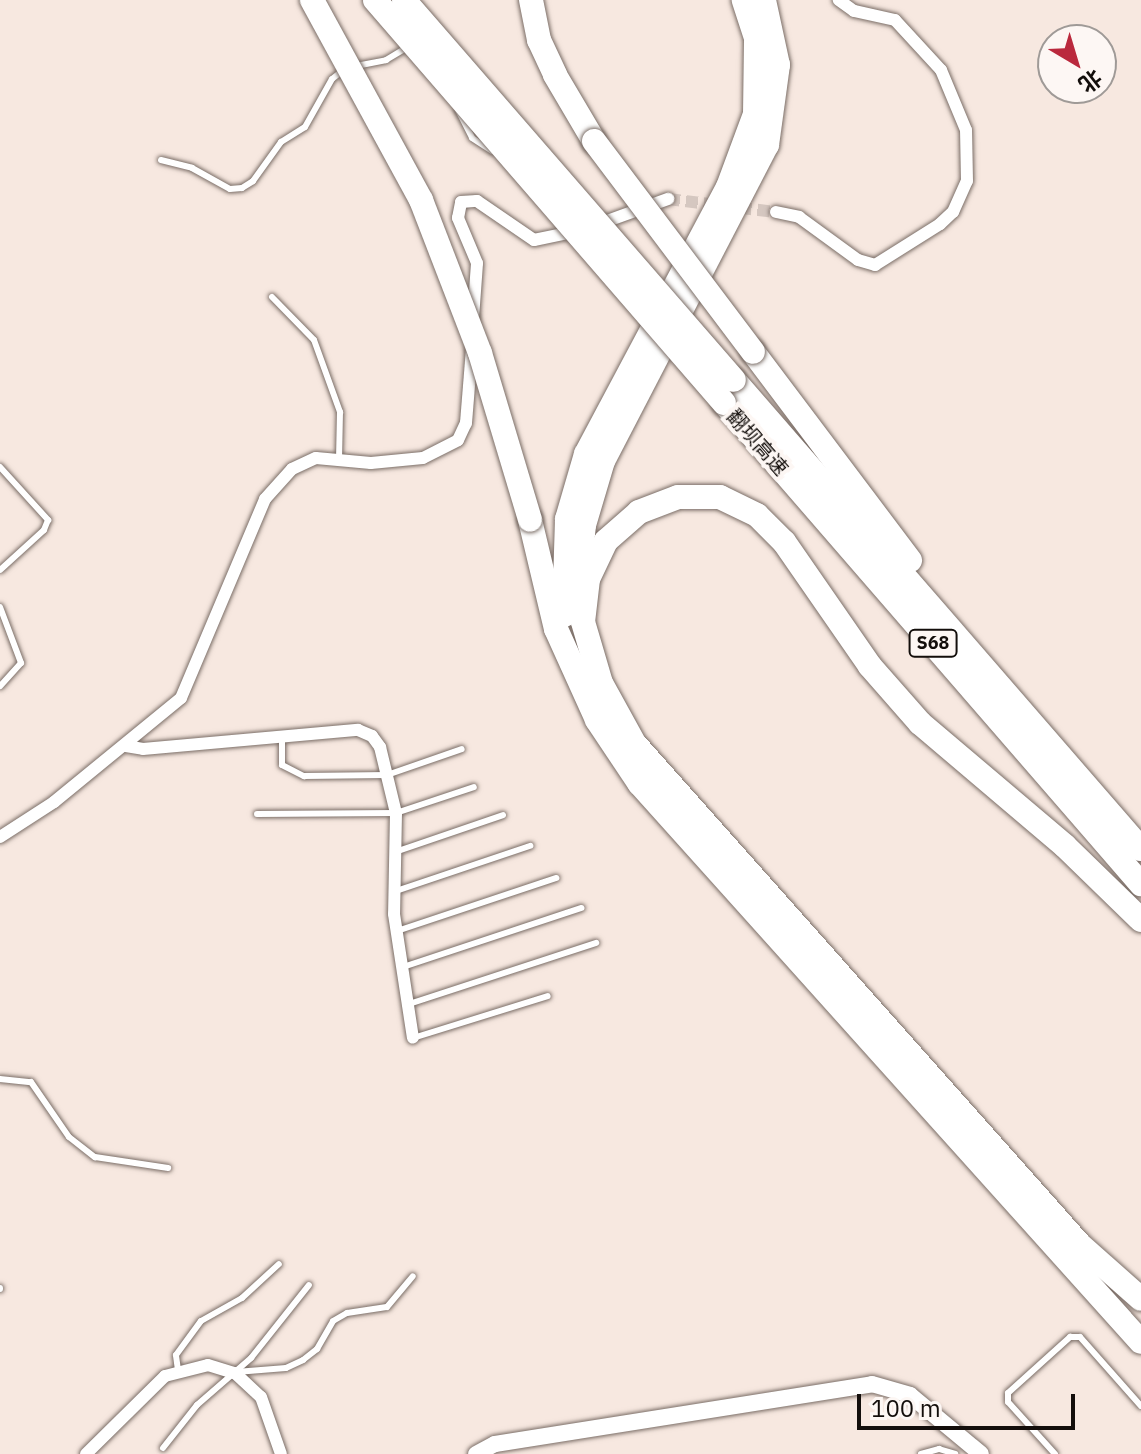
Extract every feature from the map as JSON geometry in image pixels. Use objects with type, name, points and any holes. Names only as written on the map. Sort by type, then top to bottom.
[{"type":"highway","points":[[312,0],[385,126],[426,213],[480,353],[530,520],[556,629],[597,720],[639,783],[1141,1342]]},
{"type":"highway","name":"翻坝高速","points":[[375,0],[1141,884]]},
{"type":"highway","name":"翻坝高速","points":[[404,0],[1141,849]]},
{"type":"highway","points":[[531,0],[539,40],[555,75],[594,141],[1034,725]]},
{"type":"highway","points":[[582,687],[562,586],[574,486],[599,422],[744,152],[759,75],[756,38],[744,0]]},
{"type":"highway","points":[[764,0],[778,65],[767,145],[603,461],[580,555],[583,622],[616,715],[655,772],[1080,1245],[1141,1299]]},
{"type":"highway","points":[[583,622],[596,560],[621,525],[678,497],[720,497],[739,504],[784,542],[870,666],[920,723],[1065,846],[1141,920]]},
{"type":"street","points":[[776,212],[799,217],[858,260],[875,265],[940,224],[962,197],[968,163],[966,130],[941,70],[895,20],[854,11],[839,0]]},
{"type":"street","points":[[0,837],[159,720],[190,684],[273,487],[304,462],[339,458],[371,463],[423,458],[451,448],[464,431],[477,263],[458,218],[461,202],[477,201],[534,240],[562,238],[668,199]]},
{"type":"street","points":[[126,746],[143,749],[366,732],[380,747],[396,813],[398,851],[393,892],[405,1005],[413,1038]]},
{"type":"street","points":[[86,1454],[153,1386],[178,1370],[208,1365],[235,1373],[261,1397],[281,1454]]},
{"type":"street","points":[[476,1454],[495,1444],[872,1384],[910,1395],[981,1454]]},
{"type":"lane","points":[[161,160],[192,168],[230,189],[242,188],[253,181],[277,146],[310,121],[325,89],[342,70],[386,60],[429,32],[451,35]]},
{"type":"lane","points":[[459,47],[460,124],[508,167],[548,212],[562,238]]},
{"type":"lane","points":[[272,297],[314,340],[340,412],[339,458]]},
{"type":"lane","points":[[0,467],[48,520],[44,530],[0,570]]},
{"type":"lane","points":[[0,607],[21,663],[0,686]]},
{"type":"lane","points":[[282,737],[282,765],[304,776],[387,775],[462,749]]},
{"type":"lane","points":[[257,814],[396,813],[474,787]]},
{"type":"lane","points":[[398,851],[503,815]]},
{"type":"lane","points":[[393,892],[530,846]]},
{"type":"lane","points":[[397,931],[556,878]]},
{"type":"lane","points":[[402,967],[581,908]]},
{"type":"lane","points":[[405,1005],[596,943]]},
{"type":"lane","points":[[413,1038],[548,996]]},
{"type":"lane","points":[[0,1079],[31,1082],[69,1137],[95,1157],[168,1168]]},
{"type":"lane","points":[[178,1370],[176,1355],[201,1321],[242,1298],[279,1264]]},
{"type":"lane","points":[[235,1373],[286,1368],[303,1360],[317,1349],[333,1321],[347,1313],[387,1307],[413,1276]]},
{"type":"lane","points":[[163,1448],[197,1405],[235,1373],[309,1285]]},
{"type":"lane","points":[[1055,1454],[1008,1402],[1008,1393],[1070,1337],[1080,1337],[1141,1406]]},
{"type":"lane","points":[[921,1454],[939,1449],[955,1454]]},
{"type":"tunnel","points":[[668,199],[776,212]]}]
